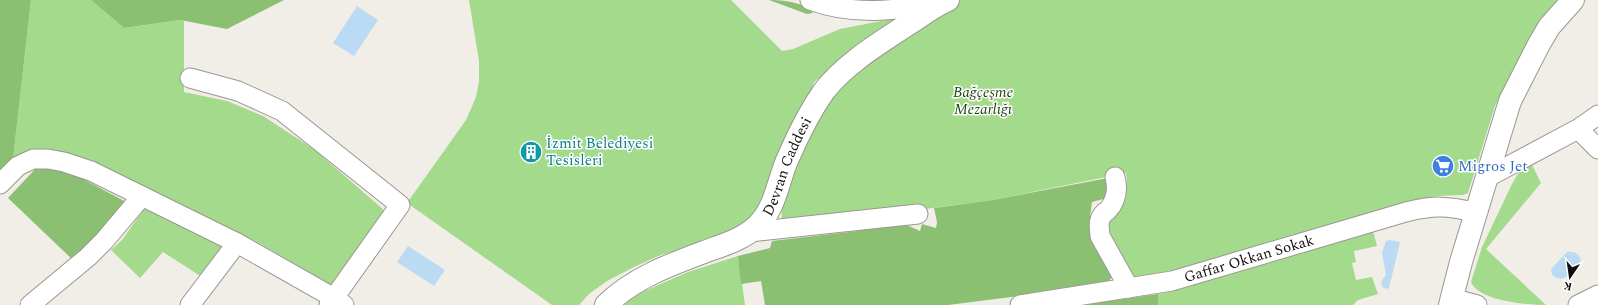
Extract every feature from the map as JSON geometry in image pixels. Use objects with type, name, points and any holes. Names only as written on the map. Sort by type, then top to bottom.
[{"type":"main road","points":[[1450,301],[1475,212],[1510,101],[1523,73],[1549,28],[1573,0]]},
{"type":"main road","name":"Devran Caddesi","points":[[606,305],[640,280],[658,270],[735,241],[750,232],[765,218],[771,207],[779,178],[788,158],[814,107],[825,91],[840,74],[862,56],[946,1]]},
{"type":"street","points":[[810,0],[845,9],[867,12],[892,10],[946,1]]},
{"type":"street","points":[[0,184],[18,166],[33,160],[48,158],[91,171],[237,243],[336,303],[400,205],[282,111],[238,91],[190,78]]},
{"type":"street","points":[[1486,178],[1578,129],[1598,115]]},
{"type":"street","points":[[1578,129],[1598,149]]},
{"type":"street","points":[[1115,176],[1117,185],[1116,197],[1114,203],[1101,216],[1099,228],[1100,236],[1129,288]]},
{"type":"street","points":[[30,305],[88,257],[104,241],[142,196]]},
{"type":"street","name":"Gaffar Okkan Sokak","points":[[1022,305],[1172,281],[1427,207],[1455,208],[1475,212]]},
{"type":"street","points":[[750,232],[918,214]]},
{"type":"street","points":[[190,305],[237,243]]},
{"type":"street","points":[[1578,305],[1598,295]]},
{"type":"street","points":[[1450,301],[1477,305]]},
{"type":"green space","points":[[0,0],[31,0],[13,159],[0,172]]},
{"type":"green space","points":[[31,0],[91,0],[124,28],[180,20],[184,21],[184,92],[227,101],[263,116],[315,150],[385,211],[332,286],[259,243],[142,187],[35,150],[24,152],[13,159]]},
{"type":"green space","points":[[91,0],[284,0],[227,29],[180,20],[124,28]]},
{"type":"green space","points":[[469,0],[731,0],[782,51],[793,49],[840,29],[907,16],[814,82],[807,103],[761,206],[751,218],[725,236],[661,255],[634,267],[607,281],[589,294],[579,305],[552,305],[407,203],[466,120],[476,97],[479,82],[479,61]]},
{"type":"green space","points":[[769,0],[787,1],[799,4],[805,6],[813,13],[807,14]]},
{"type":"green space","name":"Bağçeşme Mezarlığı","points":[[834,0],[1558,0],[1518,60],[1495,106],[1468,193],[1463,195],[1436,196],[1412,201],[1185,267],[1131,280],[1107,230],[1110,216],[1125,191],[1127,183],[1126,173],[993,200],[917,210],[782,224],[781,194],[813,125],[844,82],[943,2],[880,9]]},
{"type":"green space","points":[[1531,163],[1541,183],[1486,249],[1546,305],[1516,303],[1493,298],[1483,294],[1471,282],[1482,247],[1512,184],[1519,172]]},
{"type":"green space","points":[[38,166],[70,172],[128,203],[75,262],[8,198]]},
{"type":"green space","points":[[1108,178],[1107,198],[1092,202],[1089,225],[1099,252],[1112,276],[1109,282],[948,305],[765,305],[761,281],[741,284],[738,256],[770,248],[772,241],[858,231],[888,224],[909,226],[920,231],[922,224],[936,228],[937,222],[934,208],[993,200]]},
{"type":"green space","points":[[146,206],[224,246],[202,277],[163,252],[140,278],[111,250],[122,240]]},
{"type":"green space","points":[[1373,231],[1377,246],[1354,251],[1356,262],[1352,263],[1356,280],[1372,277],[1378,294],[1358,300],[1353,305],[1158,305],[1158,294],[1181,289]]},
{"type":"green space","points":[[738,256],[745,305],[623,305],[640,293],[688,272]]},
{"type":"green space","points":[[1158,294],[1158,305],[1083,305]]},
{"type":"water","points":[[357,6],[378,20],[354,56],[333,43]]},
{"type":"water","points":[[1390,240],[1400,242],[1389,288],[1387,289],[1381,285],[1382,280],[1386,275],[1382,253],[1386,241]]},
{"type":"water","points":[[408,246],[445,270],[434,286],[397,262]]},
{"type":"water","points":[[1567,252],[1576,254],[1579,256],[1581,261],[1568,276],[1560,279],[1556,278],[1552,275],[1551,269]]},
{"type":"place","name":"İzmit Belediyesi Tesisleri","points":[[531,152]]},
{"type":"place","name":"Migros Jet","points":[[1443,166]]}]
